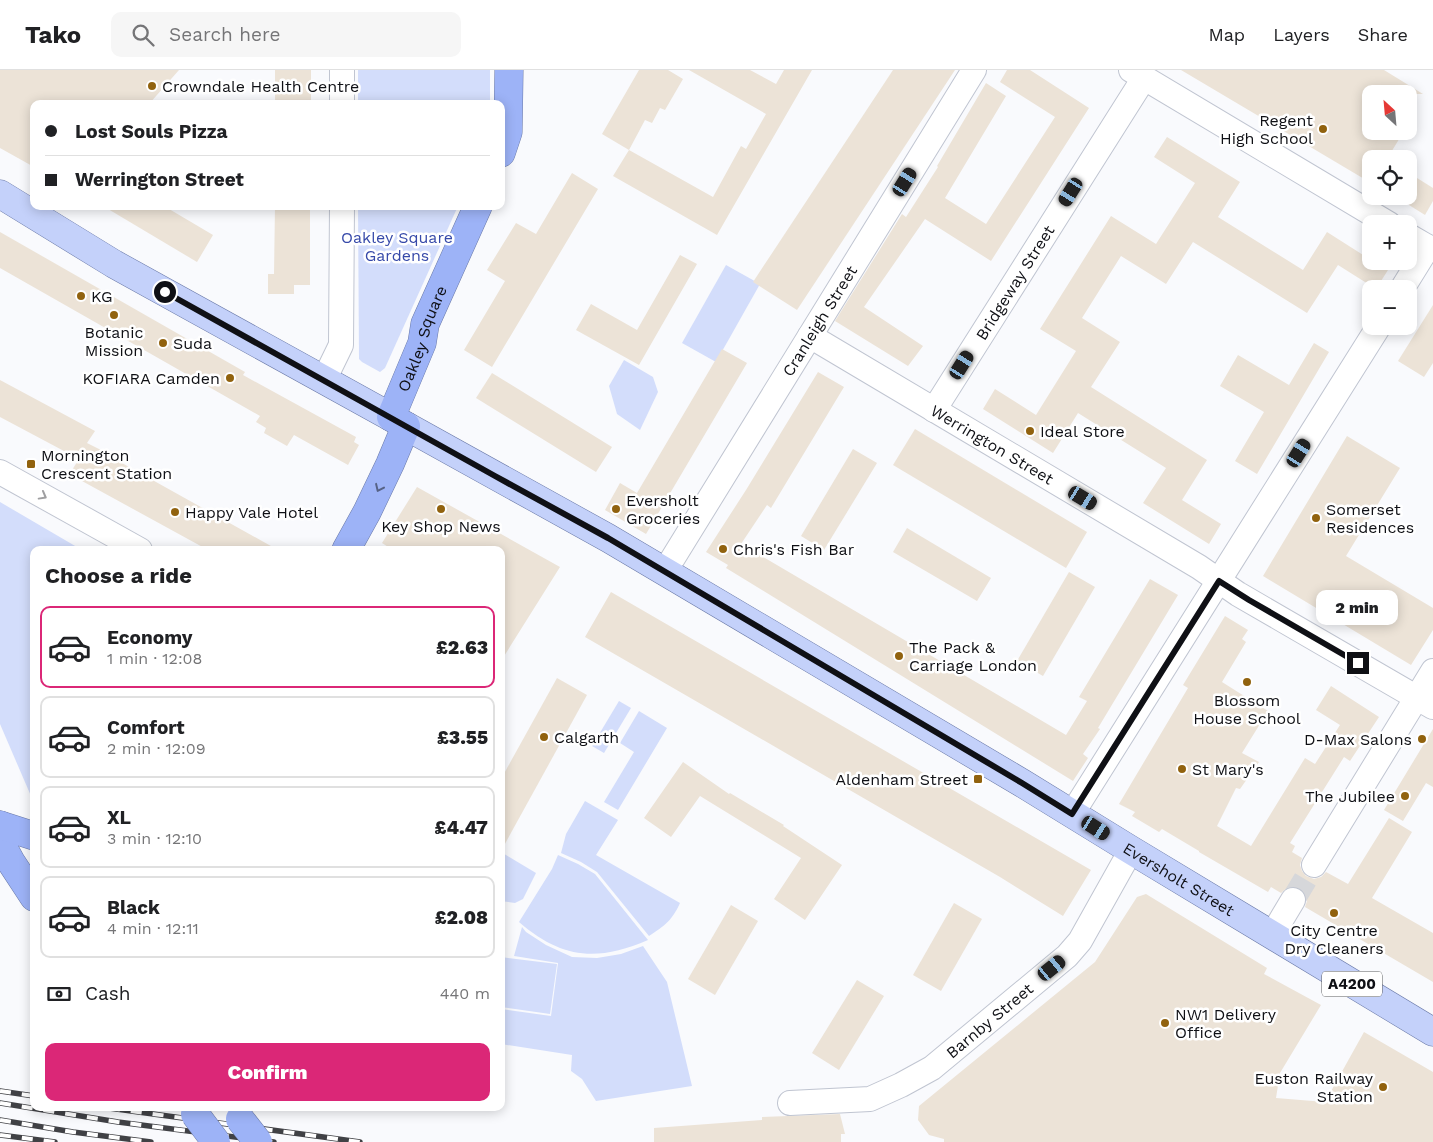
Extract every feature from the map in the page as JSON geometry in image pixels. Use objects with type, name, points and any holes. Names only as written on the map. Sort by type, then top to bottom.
[{"type":"highway","points":[[505,141],[508,132],[509,70]]},
{"type":"highway","name":"Oakley Square","points":[[348,546],[390,464],[398,422],[422,343],[425,324],[476,210]]},
{"type":"highway","points":[[30,835],[0,825],[4,858],[30,892]]},
{"type":"highway","points":[[192,1111],[216,1142]]},
{"type":"highway","points":[[236,1113],[258,1142]]},
{"type":"main road","name":"A4200","points":[[0,194],[114,264],[398,422]]},
{"type":"main road","name":"Eversholt Street","points":[[398,422],[665,571],[1014,778],[1433,1032]]},
{"type":"street","points":[[342,70],[342,100]]},
{"type":"street","name":"Cranleigh Street","points":[[665,571],[974,70]]},
{"type":"street","points":[[1137,74],[1374,215]]},
{"type":"street","name":"Bridgeway Street","points":[[934,410],[1137,74]]},
{"type":"street","points":[[324,380],[341,345],[342,210]]},
{"type":"street","points":[[1406,280],[1423,244]]},
{"type":"street","points":[[1072,814],[1373,335]]},
{"type":"street","name":"Werrington Street","points":[[810,336],[1199,567],[1249,600],[1425,702]]},
{"type":"street","points":[[0,472],[133,546]]},
{"type":"street","points":[[1314,865],[1425,702],[1433,672]]},
{"type":"street","name":"Barnby Street","points":[[790,1103],[870,1099],[932,1068],[1067,956],[1080,941],[1131,850]]},
{"type":"street","points":[[1272,935],[1293,900]]},
{"type":"green space","points":[[358,70],[490,70],[490,100],[358,100]]},
{"type":"green space","name":"Oakley Square Gardens","points":[[358,210],[456,210],[385,368],[380,372],[359,359]]},
{"type":"green space","points":[[726,265],[760,284],[716,362],[682,343]]},
{"type":"green space","points":[[624,360],[653,377],[658,392],[640,430],[617,414],[609,386]]},
{"type":"green space","points":[[0,502],[75,546],[30,546],[30,794],[0,724]]},
{"type":"green space","points":[[619,701],[631,708],[604,753],[592,746]]},
{"type":"green space","points":[[639,711],[667,728],[618,810],[604,802],[634,752],[620,743]]},
{"type":"green space","points":[[585,801],[618,820],[596,855],[680,903],[667,922],[649,936],[597,872],[561,853],[566,834]]},
{"type":"green space","points":[[505,854],[536,873],[523,899],[515,903],[505,902]]},
{"type":"green space","points":[[558,855],[595,874],[648,940],[612,952],[580,953],[550,944],[519,922],[552,869]]},
{"type":"green space","points":[[522,927],[526,932],[546,945],[572,957],[597,958],[621,954],[643,946],[667,982],[692,1086],[596,1101],[582,1079],[571,1071],[572,1055],[505,1045],[505,1010],[551,1016],[558,963],[514,956]]},
{"type":"green space","points":[[505,958],[557,964],[550,1014],[505,1008]]},
{"type":"building","points":[[0,70],[179,70],[153,100],[30,100],[30,165],[0,148]]},
{"type":"building","points":[[275,70],[311,70],[311,100],[275,100]]},
{"type":"building","points":[[639,70],[668,70],[683,79],[665,110],[660,108],[652,123],[645,120],[629,150],[602,134]]},
{"type":"building","points":[[689,70],[750,70],[776,84],[784,70],[812,70],[717,235],[613,176],[629,150],[713,197],[741,146],[746,149],[766,114]]},
{"type":"building","points":[[893,70],[955,70],[797,310],[753,282]]},
{"type":"building","points":[[1007,70],[1030,70],[1089,108],[991,261],[925,219],[864,307],[923,346],[908,366],[835,321],[902,214],[906,217],[938,167],[986,83],[1006,96],[945,198],[986,224],[1055,117],[1000,82]]},
{"type":"building","name":"Regent High School","points":[[1181,70],[1384,70],[1408,85],[1362,85],[1362,140],[1399,140],[1392,150],[1362,150],[1362,178]]},
{"type":"building","points":[[1167,137],[1240,182],[1218,217],[1303,270],[1327,232],[1362,254],[1362,270],[1388,270],[1382,280],[1362,280],[1338,265],[1307,313],[1193,242],[1166,284],[1121,256],[1082,318],[1120,342],[1091,387],[1207,460],[1182,500],[1221,524],[1209,544],[1143,503],[1166,468],[1078,413],[1053,453],[983,409],[995,389],[1036,415],[1076,351],[1040,329],[1111,216],[1156,244],[1195,183],[1154,157]]},
{"type":"building","points":[[572,173],[598,189],[492,367],[464,350],[505,281],[487,270],[516,223],[536,234]]},
{"type":"building","points":[[1417,178],[1433,188],[1433,201],[1425,215],[1409,205],[1417,205]]},
{"type":"building","points":[[110,210],[171,210],[213,235],[197,262]]},
{"type":"building","points":[[275,210],[310,210],[310,285],[294,285],[294,294],[268,294],[268,274],[274,274]]},
{"type":"building","points":[[0,232],[245,372],[243,375],[356,437],[354,442],[359,445],[348,465],[294,435],[287,446],[264,433],[266,428],[256,422],[260,416],[0,268]]},
{"type":"building","points":[[680,255],[697,264],[639,365],[576,330],[591,304],[637,330]]},
{"type":"building","points":[[1433,305],[1433,363],[1424,377],[1398,361],[1414,335],[1417,335],[1417,331]]},
{"type":"building","points":[[1314,343],[1329,352],[1257,474],[1235,461],[1264,412],[1220,386],[1238,355],[1289,385]]},
{"type":"building","points":[[722,349],[747,363],[646,534],[605,510],[620,483],[637,493]]},
{"type":"building","points":[[818,372],[844,387],[771,508],[767,505],[741,544],[1066,735],[1087,701],[1079,697],[1150,579],[1178,595],[1098,728],[1100,729],[1083,754],[1088,758],[1073,781],[726,568],[728,565],[706,552]]},
{"type":"building","points":[[492,373],[612,447],[596,472],[476,398]]},
{"type":"building","points":[[0,380],[95,431],[87,443],[271,546],[201,546],[82,481],[84,476],[72,470],[79,459],[0,417]]},
{"type":"building","points":[[915,429],[1087,532],[1066,568],[893,465]]},
{"type":"building","points":[[1347,436],[1400,468],[1346,556],[1433,608],[1433,630],[1411,665],[1263,576]]},
{"type":"building","points":[[853,449],[877,463],[824,550],[801,536]]},
{"type":"building","points":[[417,487],[560,567],[505,655],[505,546],[387,546],[382,543]]},
{"type":"building","points":[[907,528],[991,578],[977,601],[893,552]]},
{"type":"building","points":[[1069,572],[1095,587],[1043,676],[1017,661]]},
{"type":"building","points":[[611,592],[1091,870],[1063,916],[1000,877],[585,637]]},
{"type":"building","points":[[1225,616],[1248,630],[1242,639],[1246,642],[1222,682],[1268,711],[1242,753],[1259,762],[1240,789],[1236,788],[1217,826],[1251,846],[1305,758],[1315,764],[1340,725],[1316,710],[1331,686],[1379,717],[1350,761],[1344,757],[1290,843],[1295,846],[1292,852],[1302,858],[1300,865],[1306,876],[1314,879],[1321,877],[1326,872],[1348,884],[1389,818],[1412,832],[1372,898],[1433,933],[1433,982],[1305,907],[1307,901],[1305,894],[1300,888],[1294,886],[1287,888],[1281,893],[1271,887],[1268,892],[1162,829],[1159,832],[1132,816],[1135,812],[1119,804],[1188,688],[1183,685]]},
{"type":"building","name":"Calgarth","points":[[557,678],[587,695],[505,844],[505,772]]},
{"type":"building","points":[[1433,729],[1433,787],[1426,783],[1403,821],[1384,810]]},
{"type":"building","points":[[683,762],[729,794],[784,825],[842,865],[805,920],[774,899],[801,858],[700,796],[671,837],[644,818]]},
{"type":"building","name":"NW1 Delivery Office","points":[[1146,894],[1267,968],[1264,974],[1321,1005],[1280,1073],[1276,1098],[1325,1102],[1364,1032],[1433,1072],[1433,1142],[944,1142],[944,1139],[929,1135],[918,1120],[919,1106],[1095,962],[1137,897]]},
{"type":"building","points":[[954,903],[982,919],[941,991],[913,975]]},
{"type":"building","points":[[731,905],[758,921],[715,995],[688,979]]},
{"type":"building","points":[[857,980],[884,996],[839,1070],[812,1053]]},
{"type":"building","points":[[840,1114],[845,1134],[841,1134],[841,1142],[654,1142],[654,1128],[762,1120],[762,1117]]},
{"type":"tunnel","points":[[1293,900],[1314,865]]},
{"type":"railway","points":[[0,1091],[30,1095]]},
{"type":"railway","points":[[0,1103],[30,1108]]},
{"type":"railway","points":[[50,1111],[118,1122],[274,1142]]},
{"type":"railway","points":[[131,1111],[360,1142]]},
{"type":"railway","points":[[0,1120],[151,1142]]},
{"type":"railway","points":[[0,1135],[55,1142]]},
{"type":"place","name":"Crowndale Health Centre","points":[[152,86]]},
{"type":"place","name":"Regent High School","points":[[1323,129]]},
{"type":"place","name":"KG","points":[[81,296]]},
{"type":"place","name":"Botanic Mission","points":[[114,315]]},
{"type":"place","name":"Suda","points":[[163,343]]},
{"type":"place","name":"KOFIARA Camden","points":[[230,378]]},
{"type":"place","name":"Ideal Store","points":[[1030,431]]},
{"type":"place","name":"Mornington Crescent Station","points":[[31,464]]},
{"type":"place","name":"Key Shop News","points":[[441,509]]},
{"type":"place","name":"Eversholt Groceries","points":[[616,509]]},
{"type":"place","name":"Happy Vale Hotel","points":[[175,512]]},
{"type":"place","name":"Somerset Residences","points":[[1316,518]]},
{"type":"place","name":"Chris's Fish Bar","points":[[723,549]]},
{"type":"place","name":"The Pack & Carriage London","points":[[899,656]]},
{"type":"place","name":"Blossom House School","points":[[1247,682]]},
{"type":"place","name":"Calgarth","points":[[544,737]]},
{"type":"place","name":"D-Max Salons","points":[[1422,739]]},
{"type":"place","name":"St Mary's","points":[[1182,769]]},
{"type":"place","name":"Aldenham Street","points":[[978,779]]},
{"type":"place","name":"The Jubilee","points":[[1405,796]]},
{"type":"place","name":"City Centre Dry Cleaners","points":[[1334,913]]},
{"type":"place","name":"NW1 Delivery Office","points":[[1165,1023]]},
{"type":"place","name":"Euston Railway Station","points":[[1383,1087]]},
{"type":"route","points":[[165,292],[608,538],[1072,814],[1219,581],[1238,594],[1358,663]]}]
